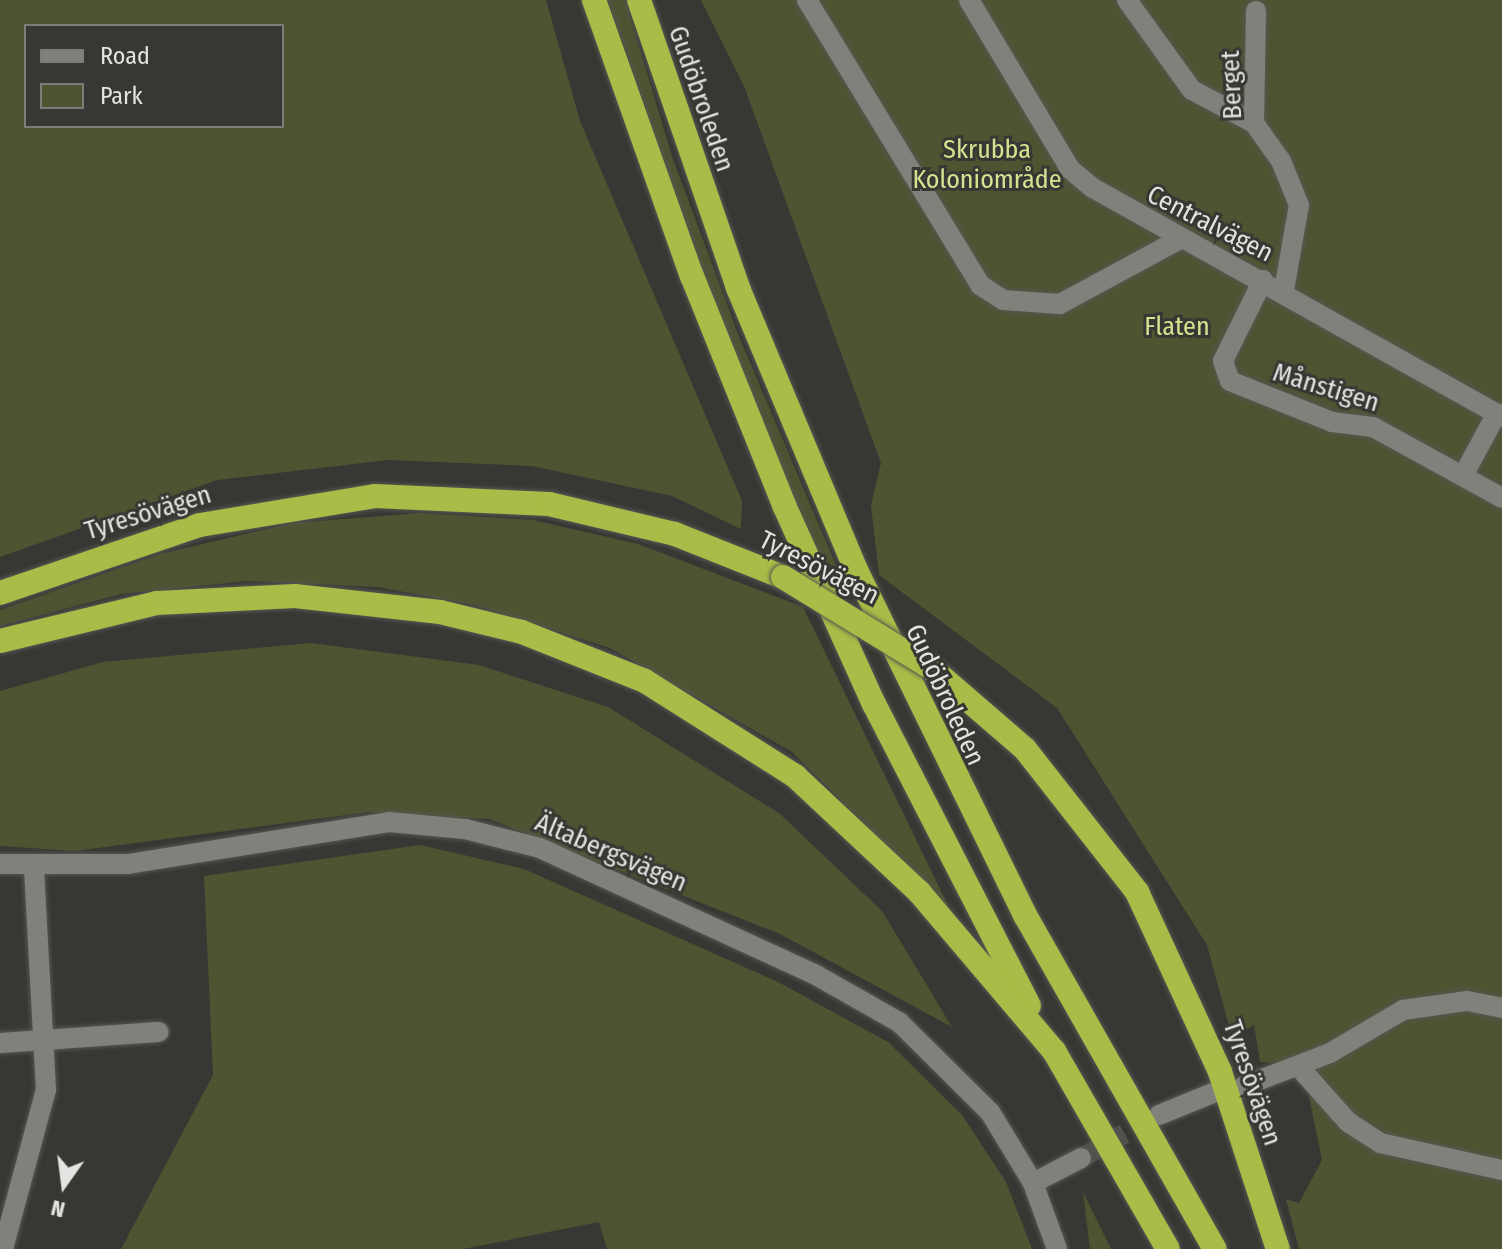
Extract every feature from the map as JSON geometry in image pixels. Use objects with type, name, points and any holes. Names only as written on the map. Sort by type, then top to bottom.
[{"type":"highway","points":[[594,0],[692,276],[784,505],[874,704],[1054,1051],[1168,1249]]},
{"type":"highway","name":"Gudöbroleden","points":[[639,0],[738,288],[856,570],[1010,887],[1215,1249]]},
{"type":"highway","name":"Tyresövägen","points":[[0,593],[200,525],[375,496],[549,504],[675,534],[783,577],[930,667],[1025,749],[1137,892],[1210,1046],[1278,1249]]},
{"type":"highway","points":[[0,641],[157,603],[295,596],[440,612],[586,654],[741,736],[845,817],[1054,1051]]},
{"type":"street","points":[[807,0],[980,285],[1003,300],[1060,304],[1180,239]]},
{"type":"street","name":"Centralvägen","points":[[969,0],[1070,169],[1180,239],[1284,290],[1499,415]]},
{"type":"street","points":[[1127,0],[1192,90],[1254,123]]},
{"type":"street","name":"Berget","points":[[1256,11],[1254,123],[1281,161],[1299,205],[1284,290]]},
{"type":"street","name":"Månstigen","points":[[1263,280],[1223,361],[1230,381],[1332,422],[1373,427],[1464,474],[1502,498]]},
{"type":"street","points":[[1464,474],[1499,415]]},
{"type":"street","name":"Ältabergsvägen","points":[[0,864],[34,866],[158,861],[389,822],[465,829],[540,848],[814,974],[899,1022],[990,1112],[1033,1183],[1057,1249]]},
{"type":"street","points":[[3,1249],[41,1120],[45,1038],[34,866]]},
{"type":"street","points":[[1244,1086],[1299,1067],[1403,1010],[1467,1001],[1502,1008]]},
{"type":"street","points":[[0,1043],[159,1032]]},
{"type":"street","points":[[1299,1067],[1348,1122],[1380,1143],[1502,1170]]},
{"type":"street","points":[[1159,1115],[1213,1093]]},
{"type":"street","points":[[1033,1183],[1081,1158]]},
{"type":"green space","points":[[0,0],[546,0],[580,121],[742,501],[741,529],[672,496],[532,466],[388,460],[217,480],[0,557]]},
{"type":"green space","points":[[608,0],[625,0],[673,159],[738,334],[844,584],[828,576],[728,342]]},
{"type":"green space","name":"Flaten","points":[[701,0],[1502,0],[1502,1249],[1299,1249],[1286,1199],[1299,1203],[1322,1160],[1308,1092],[1282,1064],[1260,1062],[1254,1025],[1232,1037],[1207,945],[1057,708],[879,575],[871,505],[881,463],[744,86]]},
{"type":"green space","points":[[419,513],[533,520],[638,544],[803,607],[958,926],[917,875],[792,752],[610,648],[475,605],[378,587],[247,581],[121,594],[0,626],[0,610],[160,554],[293,523]]},
{"type":"green space","points":[[311,643],[479,665],[608,707],[779,813],[882,911],[952,1027],[780,934],[489,819],[368,812],[75,851],[0,846],[0,691],[103,662]]},
{"type":"green space","points":[[420,845],[524,869],[778,982],[888,1042],[962,1115],[1006,1182],[1032,1249],[607,1249],[599,1222],[463,1249],[121,1249],[213,1075],[204,876]]},
{"type":"green space","points":[[1083,1192],[1111,1249],[1090,1249]]},
{"type":"tunnel","points":[[1081,1158],[1155,1117]]},
{"type":"park label","name":"Skrubba Koloniområde","points":[[987,165]]}]
